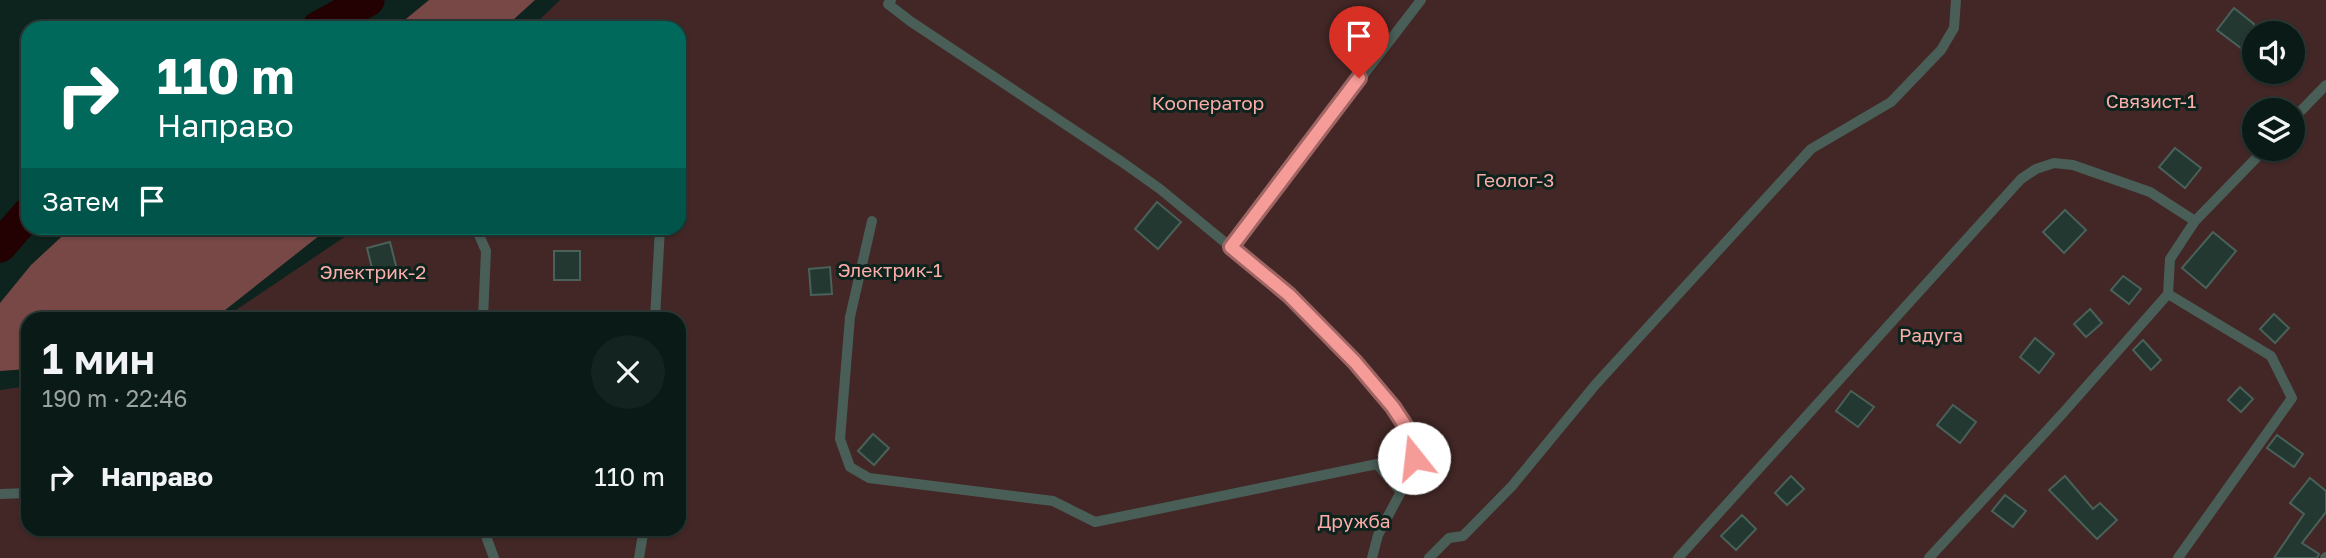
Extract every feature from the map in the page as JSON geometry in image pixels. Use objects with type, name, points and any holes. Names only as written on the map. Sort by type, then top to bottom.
[{"type":"lane","points":[[891,0],[888,4],[910,21],[1122,162],[1231,247],[1289,295],[1355,362],[1412,436],[1414,458],[1401,492],[1377,535],[1371,558]]},
{"type":"lane","points":[[1231,247],[1422,0]]},
{"type":"lane","points":[[1429,558],[1449,538],[1463,536],[1512,486],[1596,384],[1811,149],[1891,102],[1941,50],[1954,28],[1956,0]]},
{"type":"lane","points":[[2305,107],[2326,85]]},
{"type":"lane","points":[[1929,558],[2168,294],[2170,258],[2195,221],[2253,161]]},
{"type":"lane","points":[[1678,558],[2021,179],[2036,169],[2054,163],[2073,165],[2150,192],[2195,221]]},
{"type":"lane","points":[[872,221],[850,317],[840,439],[850,467],[869,478],[1053,501],[1095,522],[1377,464],[1401,492]]},
{"type":"lane","points":[[479,235],[486,251],[483,312]]},
{"type":"lane","points":[[655,312],[660,235]]},
{"type":"lane","points":[[2168,294],[2271,356],[2292,398],[2178,558]]},
{"type":"lane","points":[[0,494],[21,493]]},
{"type":"lane","points":[[486,536],[494,558]]},
{"type":"lane","points":[[639,558],[643,536]]},
{"type":"green space","points":[[560,0],[2326,0],[2326,558],[0,558],[0,390],[21,387],[21,536],[686,536],[686,312],[233,312],[348,235],[686,235],[686,21],[538,21]]},
{"type":"shaded area","points":[[429,0],[535,0],[512,21],[404,21]]},
{"type":"shaded area","points":[[63,235],[320,235],[223,312],[21,312],[21,370],[0,371],[0,303],[31,265]]},
{"type":"building","points":[[2234,8],[2250,21],[2242,21],[2242,49],[2217,30]]},
{"type":"building","points":[[2175,148],[2201,168],[2185,188],[2159,167]]},
{"type":"building","points":[[1157,202],[1181,222],[1158,249],[1135,229]]},
{"type":"building","points":[[2065,210],[2086,230],[2064,253],[2043,232]]},
{"type":"building","points":[[2213,232],[2236,251],[2206,288],[2182,268]]},
{"type":"building","points":[[390,242],[398,274],[375,280],[367,248]]},
{"type":"building","points":[[554,251],[580,251],[580,280],[554,280]]},
{"type":"building","points":[[830,267],[832,294],[811,295],[809,269]]},
{"type":"building","points":[[2123,276],[2141,289],[2129,304],[2111,290]]},
{"type":"building","points":[[2090,309],[2102,323],[2086,337],[2074,324]]},
{"type":"building","points":[[2274,314],[2289,328],[2275,343],[2260,329]]},
{"type":"building","points":[[2035,338],[2054,354],[2039,373],[2020,357]]},
{"type":"building","points":[[2143,340],[2161,360],[2151,370],[2133,350]]},
{"type":"building","points":[[2240,387],[2253,399],[2241,412],[2228,400]]},
{"type":"building","points":[[1851,391],[1874,407],[1858,427],[1836,411]]},
{"type":"building","points":[[1953,405],[1976,422],[1960,443],[1937,425]]},
{"type":"building","points":[[873,434],[889,448],[874,465],[858,451]]},
{"type":"building","points":[[2277,435],[2303,454],[2294,467],[2267,448]]},
{"type":"building","points":[[1791,476],[1804,489],[1787,505],[1775,493]]},
{"type":"building","points":[[2065,476],[2093,509],[2100,503],[2117,520],[2097,539],[2049,490]]},
{"type":"building","points":[[2310,478],[2326,491],[2326,512],[2302,543],[2319,554],[2317,558],[2274,558],[2304,514],[2290,503]]},
{"type":"building","points":[[2005,495],[2026,511],[2013,527],[1992,511]]},
{"type":"building","points":[[1742,515],[1756,529],[1736,550],[1721,536]]},
{"type":"waterway","points":[[330,21],[368,0]]},
{"type":"waterway","points":[[0,246],[21,222]]},
{"type":"route","points":[[1359,78],[1231,247],[1289,295],[1355,362],[1393,407],[1412,436],[1414,458]]},
{"type":"park label","name":"Связист-1","points":[[2151,101]]},
{"type":"park label","name":"Кооператор","points":[[1208,103]]},
{"type":"park label","name":"Геолог-3","points":[[1515,180]]},
{"type":"park label","name":"Электрик-1","points":[[890,270]]},
{"type":"park label","name":"Электрик-2","points":[[373,272]]},
{"type":"park label","name":"Радуга","points":[[1931,335]]},
{"type":"park label","name":"Дружба","points":[[1354,521]]}]
